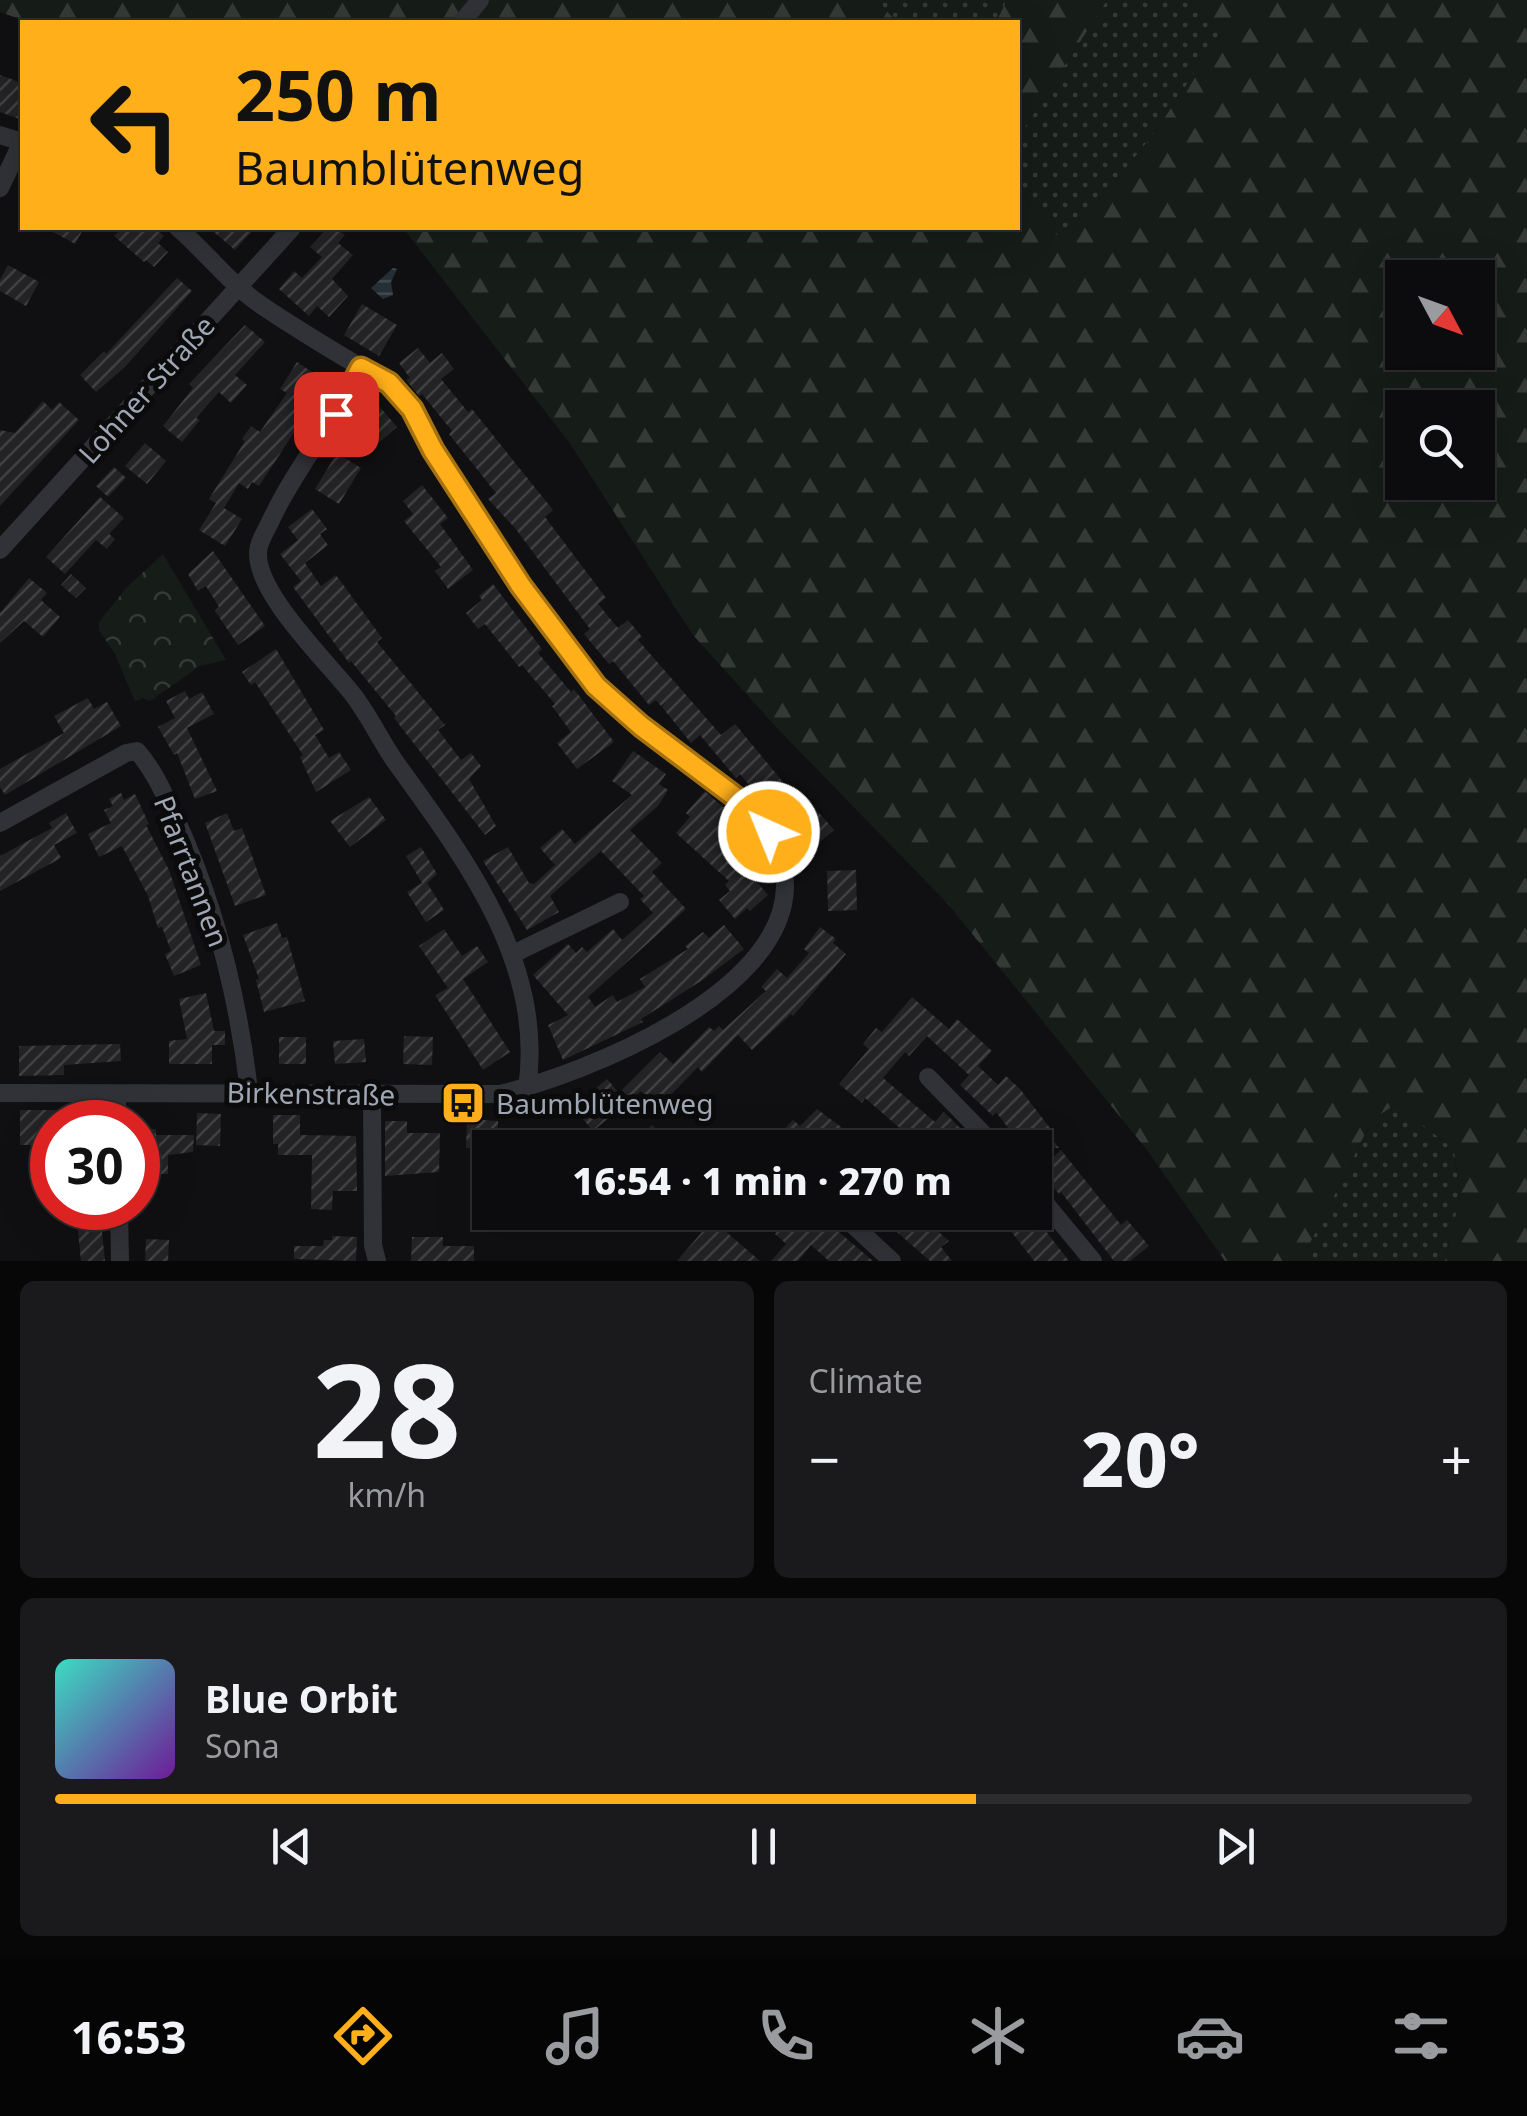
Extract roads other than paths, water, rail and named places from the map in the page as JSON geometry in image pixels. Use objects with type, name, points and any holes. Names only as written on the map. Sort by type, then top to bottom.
[{"type":"street","points":[[464,20],[480,0]]},
{"type":"street","points":[[0,188],[20,146]]},
{"type":"street","name":"Birkenstraße","points":[[0,1092],[500,1094],[527,1088],[623,1049],[696,1010],[731,984],[759,954],[778,920],[785,886],[769,832],[750,808],[641,726],[596,686],[536,608],[433,450],[412,409],[389,383],[238,288],[180,230]]},
{"type":"street","name":"Lohner Straße","points":[[4,539],[290,230]]},
{"type":"street","points":[[361,368],[277,508],[259,546],[259,567],[283,608],[356,699],[466,863],[513,954],[530,1014],[527,1088]]},
{"type":"street","name":"Pfarrtannen","points":[[0,823],[126,753],[137,751],[165,796],[209,900],[237,1006],[249,1091]]},
{"type":"street","points":[[513,954],[620,902]]},
{"type":"street","points":[[928,1076],[980,1130]]},
{"type":"street","points":[[117,1094],[117,1100]]},
{"type":"street","points":[[372,1094],[373,1245],[377,1261]]},
{"type":"street","points":[[1052,1212],[1093,1261]]},
{"type":"street","points":[[119,1230],[120,1261]]},
{"type":"street","points":[[858,1230],[891,1260]]},
{"type":"place","name":"Baumblütenweg","points":[[463,1103]]}]
